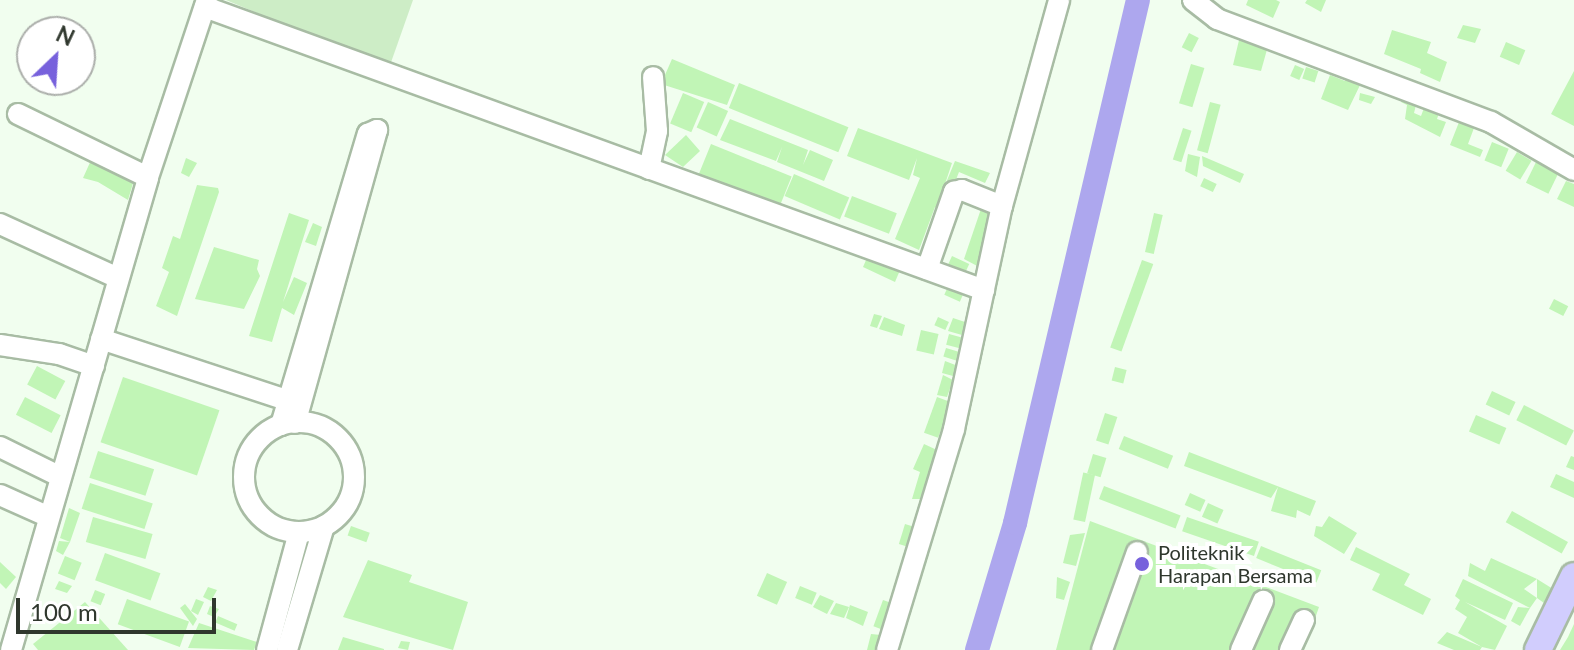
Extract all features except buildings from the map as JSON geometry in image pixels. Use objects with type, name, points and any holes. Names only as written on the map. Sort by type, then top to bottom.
[{"type":"main road","points":[[1538,650],[1571,592]]},
{"type":"street","points":[[887,650],[954,429],[1002,206],[1059,0]]},
{"type":"street","points":[[1193,0],[1217,19],[1491,122],[1574,170]]},
{"type":"street","points":[[11,650],[47,516],[148,177],[206,4],[984,290]]},
{"type":"street","points":[[649,169],[657,131],[653,77]]},
{"type":"street","points":[[18,114],[148,177]]},
{"type":"street","points":[[371,130],[377,130],[288,424],[287,400],[368,134],[371,130]]},
{"type":"street","points":[[927,269],[954,192],[962,190],[1002,206]]},
{"type":"street","points":[[0,224],[118,278]]},
{"type":"street","points":[[101,339],[287,400]]},
{"type":"street","points":[[0,345],[59,354],[94,366]]},
{"type":"street","points":[[288,424],[324,429],[335,436],[350,458],[354,484],[350,497],[335,519],[324,526],[299,532],[285,530],[262,518],[253,508],[244,483],[244,470],[253,446],[288,424]]},
{"type":"street","points":[[0,447],[59,476]]},
{"type":"street","points":[[0,495],[47,516]]},
{"type":"street","points":[[287,650],[324,526]]},
{"type":"street","points":[[267,650],[299,532]]},
{"type":"street","points":[[1102,650],[1137,552]]},
{"type":"street","points":[[1241,650],[1263,601]]},
{"type":"street","points":[[1290,650],[1304,620]]},
{"type":"green space","points":[[226,0],[413,0],[389,68]]},
{"type":"waterway","points":[[977,650],[1015,523],[1138,0]]},
{"type":"place","name":"Politeknik Harapan Bersama","points":[[1142,564]]}]
